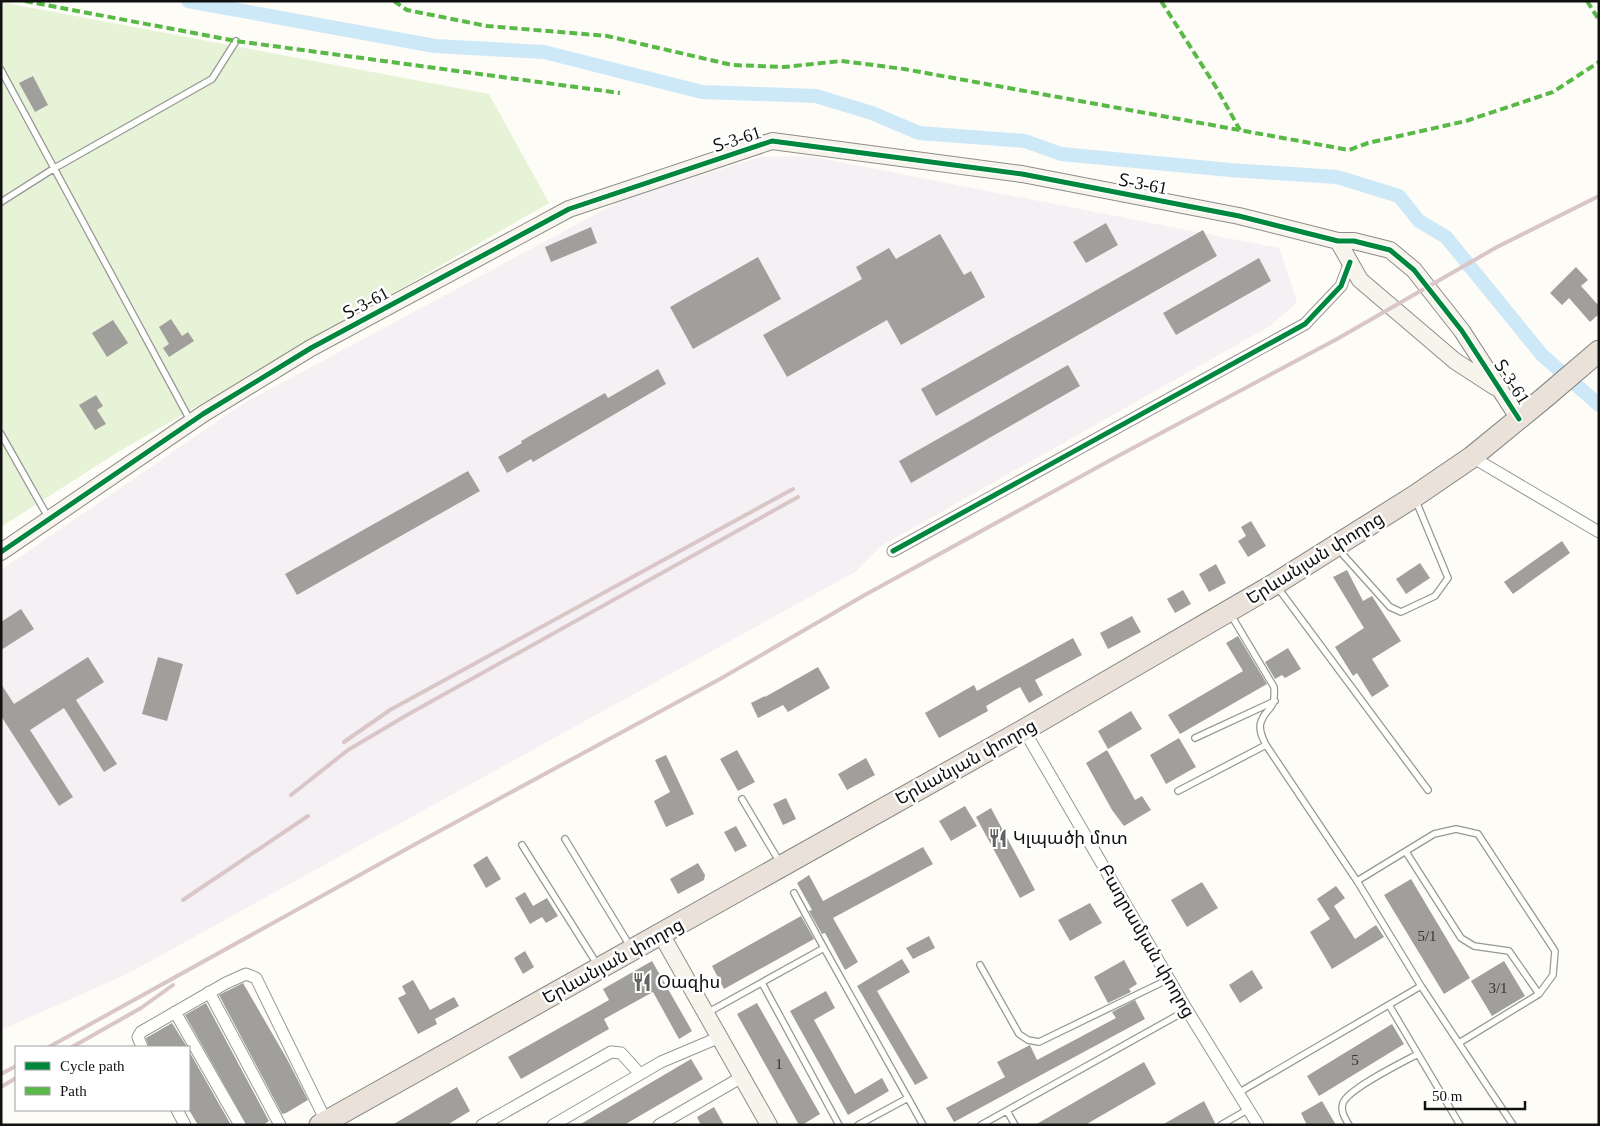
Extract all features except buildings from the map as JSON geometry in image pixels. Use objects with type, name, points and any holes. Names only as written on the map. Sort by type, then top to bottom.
[{"type":"highway","name":"Երևանյան փողոց","points":[[323,1123],[1024,730],[1275,584],[1415,496],[1472,457],[1592,356]]},
{"type":"street","name":"Տ-3-61","points":[[1,552],[191,422],[311,348],[569,209],[772,141],[1022,174],[1239,216],[1338,241],[1354,241],[1390,250],[1414,270],[1462,331],[1519,419]]},
{"type":"street","name":"Տ-3-61","points":[[1338,241],[1360,280],[1455,361],[1501,391]]},
{"type":"street","points":[[893,551],[1306,324],[1340,286],[1350,262]]},
{"type":"street","points":[[1472,457],[1599,532]]},
{"type":"street","name":"Բաղրամյան փողոց","points":[[1024,730],[1169,980],[1258,1125]]},
{"type":"street","points":[[661,934],[769,1125]]},
{"type":"street","points":[[142,1046],[138,1037],[141,1032],[209,992],[246,974],[256,978],[323,1123]]},
{"type":"street","points":[[209,992],[280,1125]]},
{"type":"street","points":[[175,1012],[240,1125]]},
{"type":"street","points":[[553,1125],[660,1062],[720,1036]]},
{"type":"street","points":[[482,1125],[611,1052],[621,1053],[640,1074]]},
{"type":"street","points":[[659,1125],[742,1077]]},
{"type":"street","points":[[177,1111],[185,1125]]},
{"type":"lane","points":[[1,202],[53,169],[212,79],[236,41]]},
{"type":"lane","points":[[1,70],[191,422]]},
{"type":"lane","points":[[1,434],[49,519]]},
{"type":"lane","points":[[1336,546],[1390,607],[1401,612],[1435,596],[1448,578],[1415,496]]},
{"type":"lane","points":[[1275,584],[1428,790]]},
{"type":"lane","points":[[1228,611],[1274,687],[1275,700],[1261,722],[1260,731],[1266,746],[1357,881],[1512,1125]]},
{"type":"lane","points":[[1195,738],[1275,700]]},
{"type":"lane","points":[[1178,791],[1266,746]]},
{"type":"lane","points":[[742,799],[782,865]]},
{"type":"lane","points":[[1357,881],[1434,834],[1456,829],[1478,834],[1555,951],[1553,975],[1539,994],[1459,1043]]},
{"type":"lane","points":[[565,839],[632,950]]},
{"type":"lane","points":[[522,845],[600,968]]},
{"type":"lane","points":[[1406,852],[1461,938],[1474,946],[1509,951],[1539,994]]},
{"type":"lane","points":[[794,893],[923,1125]]},
{"type":"lane","points":[[707,1013],[824,948]]},
{"type":"lane","points":[[980,965],[1020,1034],[1028,1040],[1039,1042],[1169,980]]},
{"type":"lane","points":[[762,983],[840,1125]]},
{"type":"lane","points":[[1237,1093],[1422,986]]},
{"type":"lane","points":[[1389,1005],[1460,1125]]},
{"type":"lane","points":[[981,1125],[1187,1010]]},
{"type":"lane","points":[[1349,1125],[1342,1115],[1342,1104],[1350,1093],[1418,1054]]},
{"type":"lane","points":[[858,1125],[908,1098]]},
{"type":"lane","points":[[1221,1125],[1249,1109]]},
{"type":"lane","points":[[1007,1110],[1015,1125]]},
{"type":"shaded area","points":[[809,156],[1279,248],[1297,302],[1270,326],[881,546],[855,572],[127,974],[1,1030],[1,570],[244,403],[622,200],[760,157]]},
{"type":"green space","points":[[1,2],[489,94],[549,203],[118,452],[1,527]]},
{"type":"waterway","points":[[188,1],[435,46],[544,52],[702,92],[816,96],[872,113],[919,133],[1025,141],[1061,154],[1230,170],[1337,177],[1399,196],[1419,221],[1446,237],[1542,355],[1599,405]]},
{"type":"railway","points":[[51,1046],[421,841],[720,679],[863,596],[1118,456],[1337,339],[1497,247],[1599,196]]},
{"type":"railway","points":[[344,742],[390,710],[793,489]]},
{"type":"railway","points":[[291,795],[348,750],[407,715],[798,497]]},
{"type":"railway","points":[[183,900],[308,816]]},
{"type":"railway","points":[[74,1046],[141,1008],[173,985]]},
{"type":"railway","points":[[1,1074],[15,1067]]},
{"type":"railway","points":[[1,1087],[15,1079]]},
{"type":"marked path","points":[[25,1],[236,41],[620,93]]},
{"type":"marked path","points":[[394,1],[407,10],[487,26],[607,36],[732,65],[784,67],[841,61],[904,69],[1349,150],[1368,143],[1466,121],[1553,92],[1599,62]]},
{"type":"marked path","points":[[1161,1],[1216,87],[1240,130]]},
{"type":"marked path","points":[[1587,1],[1599,20]]},
{"type":"cycle path","points":[[1,552],[203,414],[311,348],[569,209],[772,141],[1022,174],[1239,216],[1338,241],[1354,241],[1390,250],[1414,270],[1462,331],[1519,419]]},
{"type":"cycle path","points":[[893,551],[1305,324],[1341,286],[1350,262]]},
{"type":"place","name":"Կլպածի մոտ","points":[[998,838]]},
{"type":"place","name":"Օազիս","points":[[642,982]]}]
